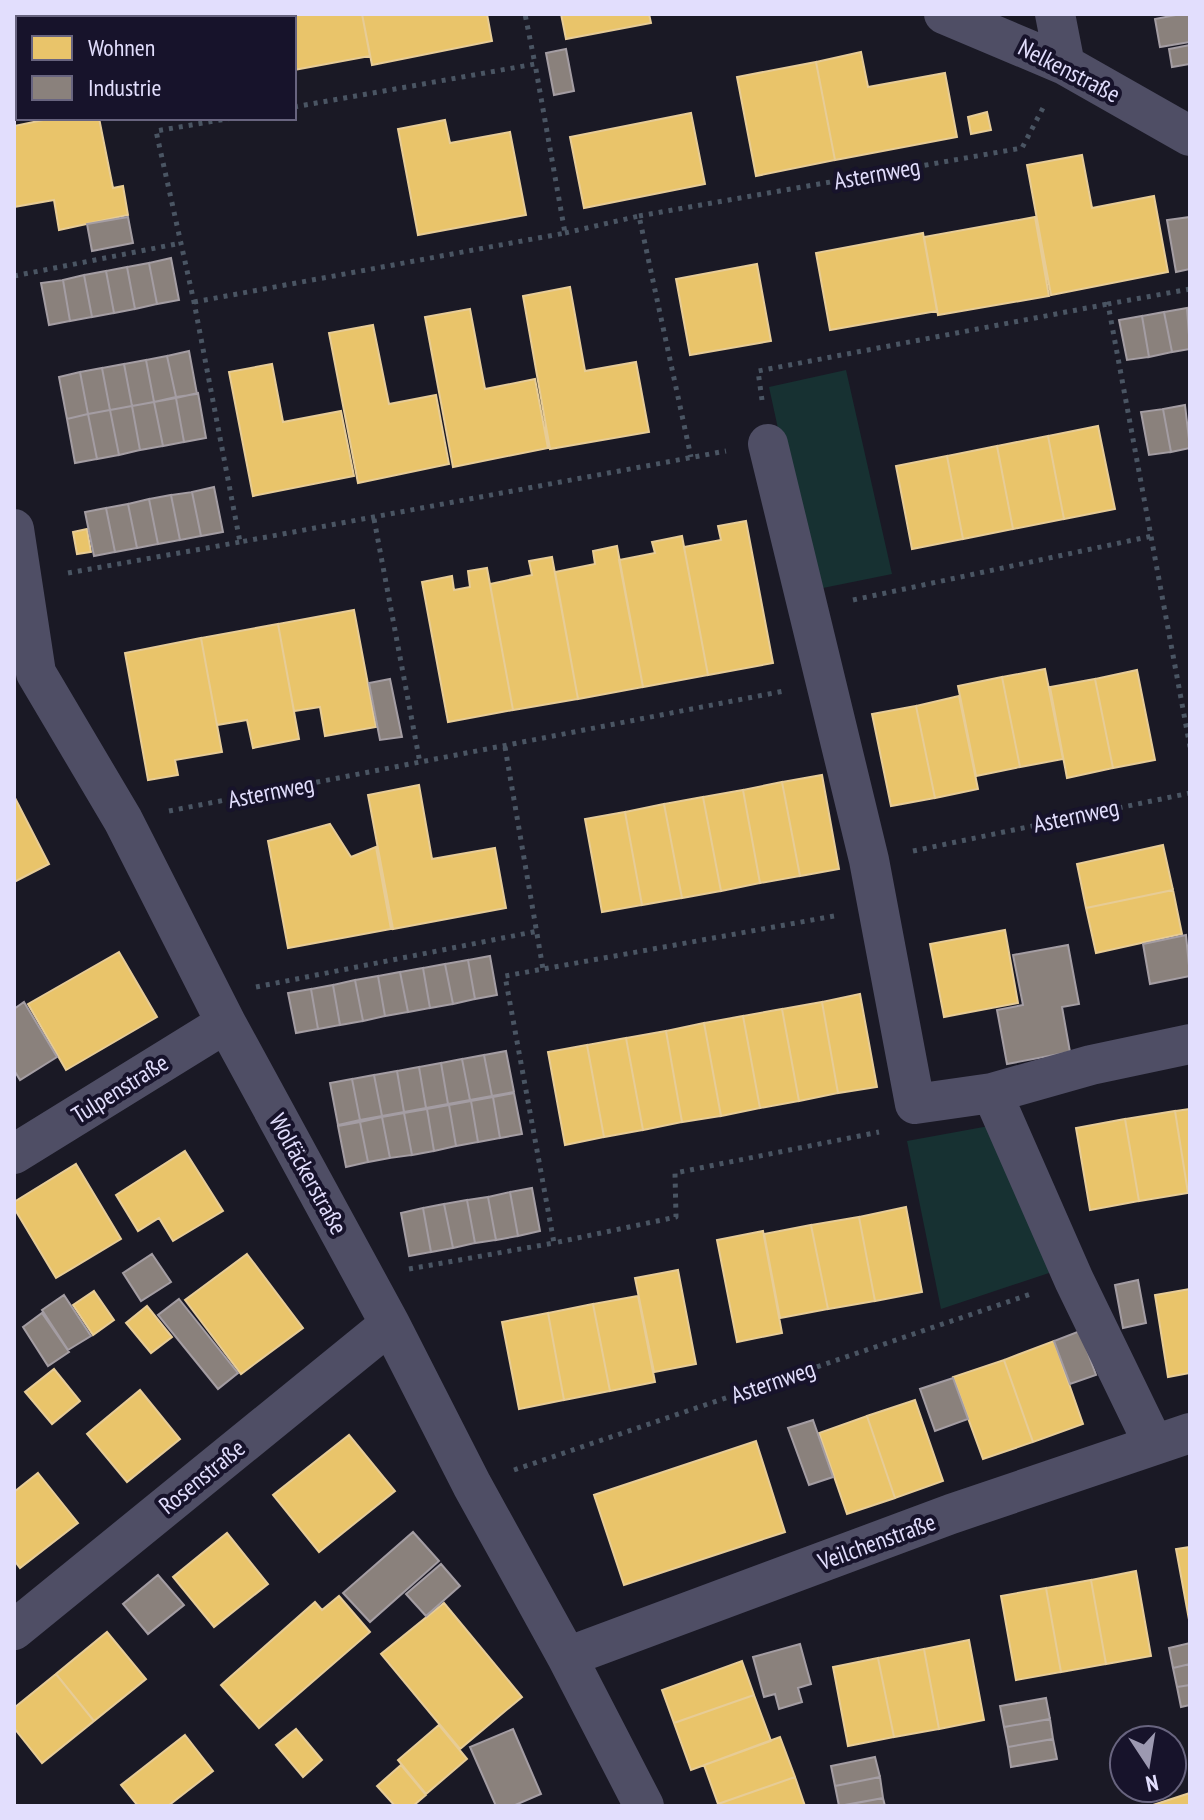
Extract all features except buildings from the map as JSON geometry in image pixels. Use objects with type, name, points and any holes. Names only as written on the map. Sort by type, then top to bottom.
[{"type":"street","name":"Nelkenstraße","points":[[944,14],[1065,65],[1190,136]]},
{"type":"street","points":[[1055,14],[1065,65]]},
{"type":"street","points":[[768,444],[869,860],[915,1104],[992,1093],[1091,1065],[1190,1044]]},
{"type":"street","name":"Wolfäckerstraße","points":[[14,529],[23,582],[25,678],[123,820],[219,1009],[390,1324],[472,1485],[567,1657],[644,1806]]},
{"type":"street","name":"Tulpenstraße","points":[[14,1154],[219,1009]]},
{"type":"street","points":[[992,1093],[1074,1280],[1172,1439]]},
{"type":"street","name":"Rosenstraße","points":[[14,1630],[390,1324]]},
{"type":"street","name":"Veilchenstraße","points":[[567,1657],[951,1514],[1172,1439]]},
{"type":"path","points":[[525,14],[565,233]]},
{"type":"path","points":[[296,107],[535,64]]},
{"type":"path","name":"Asternweg","points":[[194,302],[565,233],[639,216],[1022,148],[1065,65]]},
{"type":"path","points":[[220,120],[156,131],[194,302],[240,542]]},
{"type":"path","points":[[639,216],[691,457]]},
{"type":"path","points":[[14,276],[181,243]]},
{"type":"path","points":[[23,582],[768,444],[758,371],[1190,289]]},
{"type":"path","points":[[1108,304],[1190,747]]},
{"type":"path","points":[[374,519],[420,763]]},
{"type":"path","points":[[809,609],[1152,536]]},
{"type":"path","name":"Asternweg","points":[[123,820],[828,682]]},
{"type":"path","points":[[505,747],[543,969]]},
{"type":"path","name":"Asternweg","points":[[869,860],[1190,793]]},
{"type":"path","points":[[554,1243],[505,976],[878,908]]},
{"type":"path","points":[[219,1009],[538,931]]},
{"type":"path","points":[[364,1277],[554,1243],[676,1217],[675,1173],[921,1124],[915,1104]]},
{"type":"path","name":"Asternweg","points":[[472,1485],[1074,1280]]},
{"type":"green space","points":[[846,370],[892,574],[813,590],[769,387]]},
{"type":"green space","points":[[989,1126],[1052,1272],[941,1309],[907,1141]]}]
